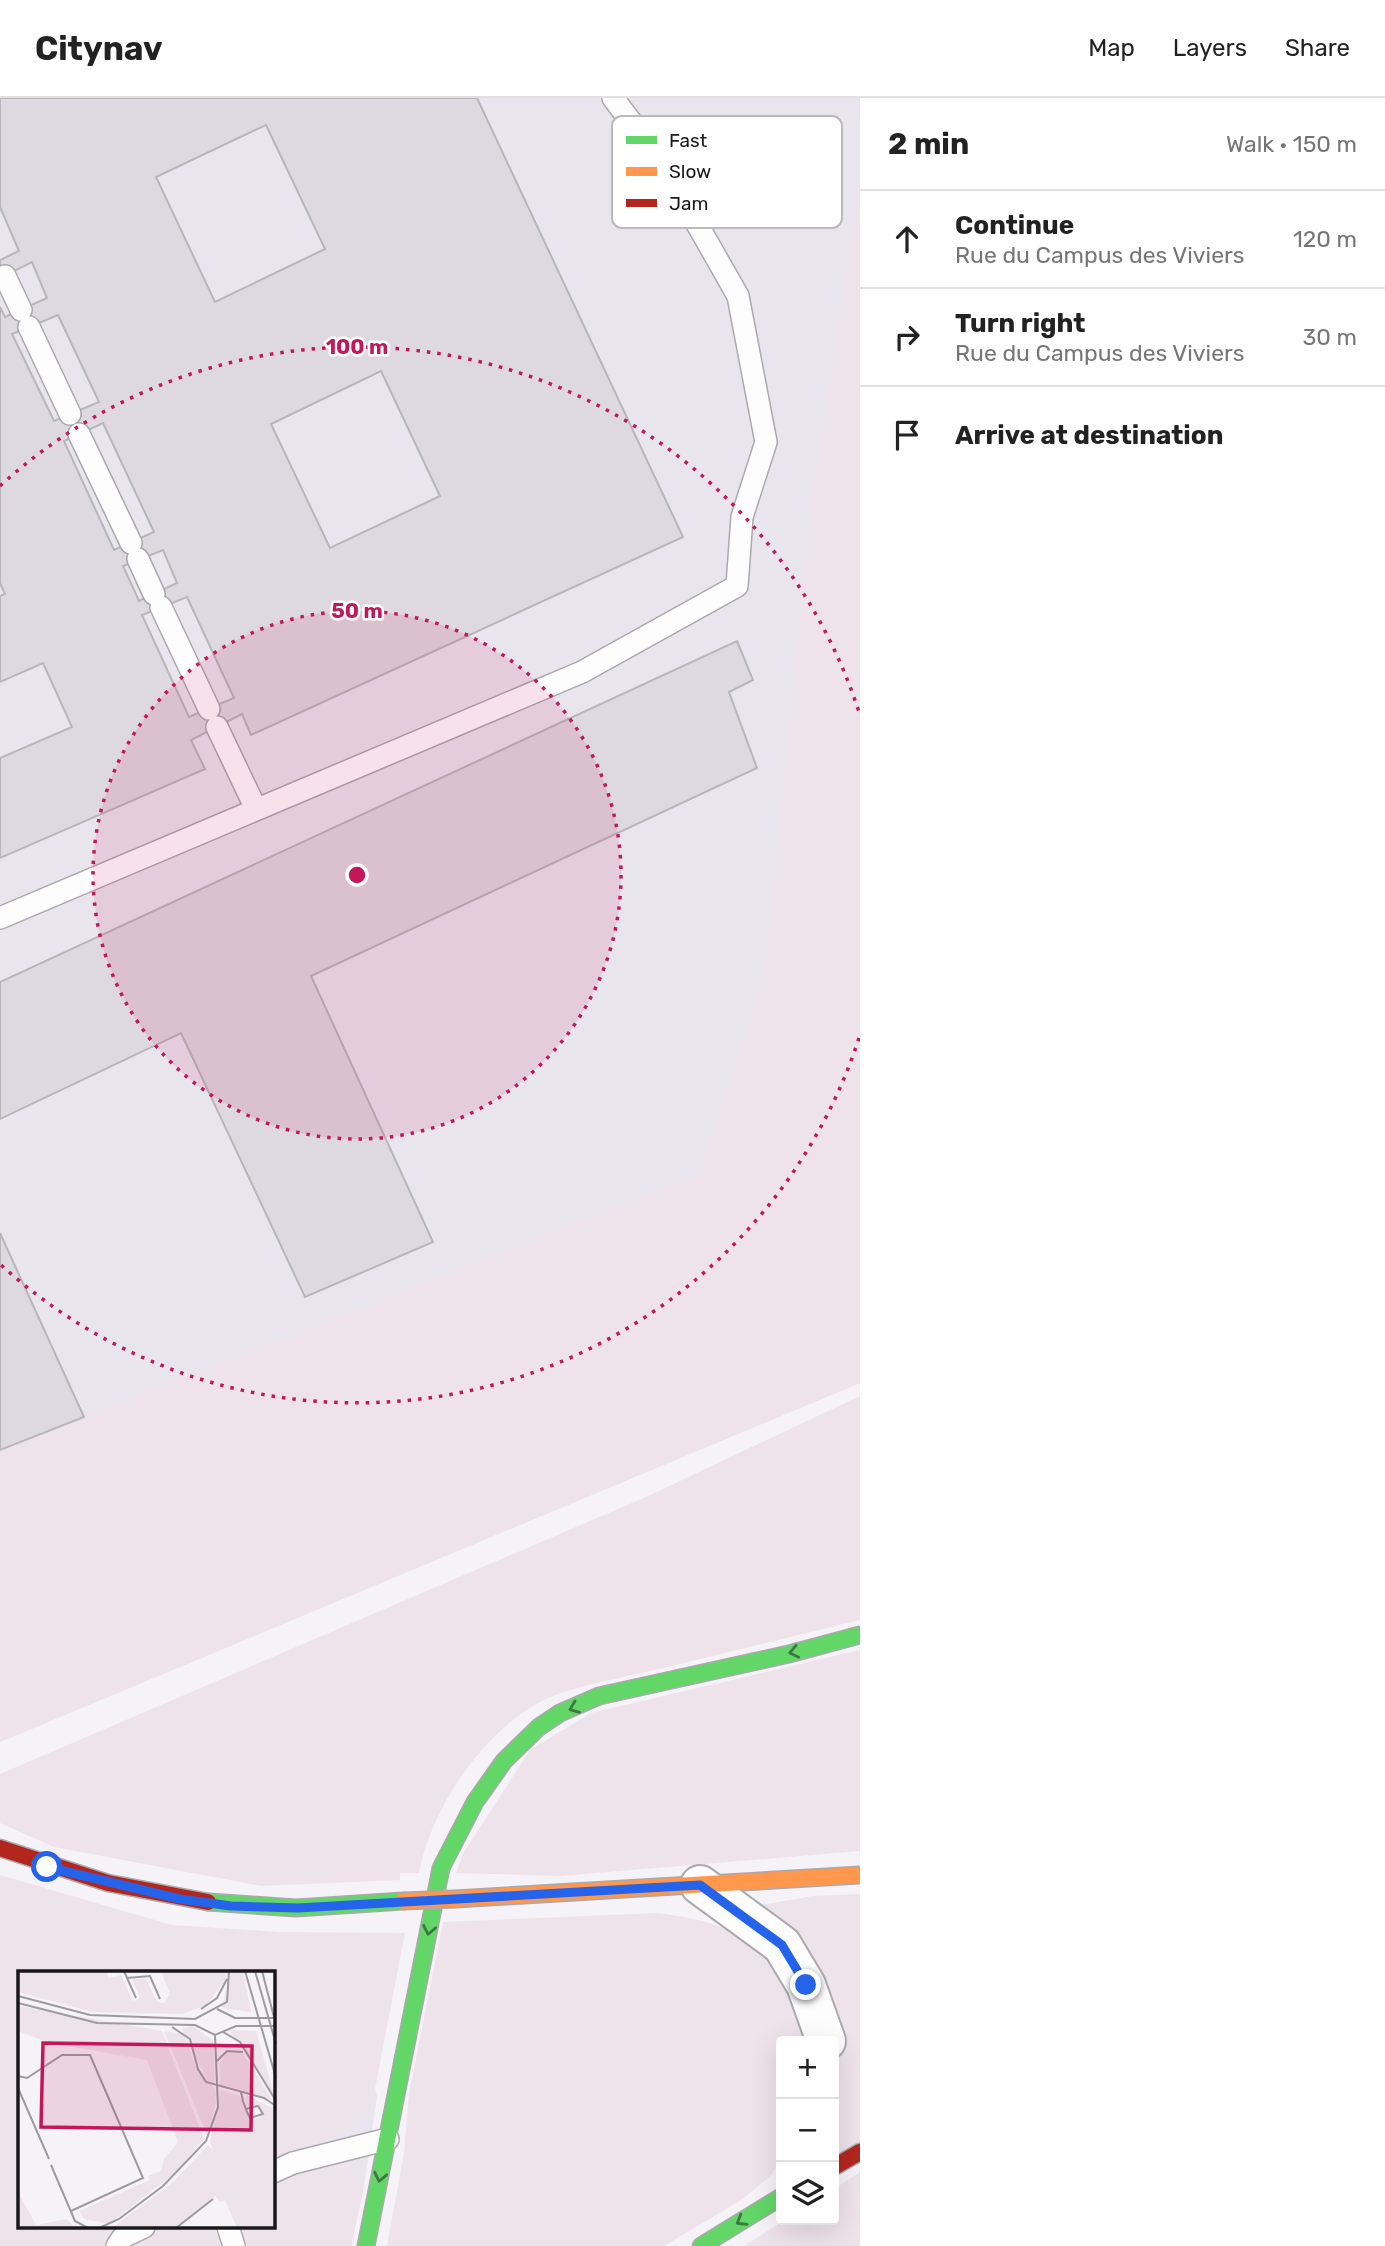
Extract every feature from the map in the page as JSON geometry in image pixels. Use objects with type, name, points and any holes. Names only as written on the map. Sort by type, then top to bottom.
[{"type":"main road","points":[[366,2246],[441,1868],[463,1822],[490,1779],[522,1742],[559,1713],[615,1691],[860,1635]]},
{"type":"main road","points":[[0,1848],[47,1867],[180,1899],[231,1906],[298,1908],[860,1875]]},
{"type":"main road","points":[[839,2164],[860,2152]]},
{"type":"main road","points":[[701,2246],[776,2200]]},
{"type":"street","points":[[700,1885],[782,1945],[806,1985],[824,2036]]},
{"type":"lane","points":[[613,98],[627,116]]},
{"type":"lane","points":[[0,918],[582,672],[737,586],[742,517],[766,442],[738,296],[699,228]]},
{"type":"lane","points":[[5,276],[256,809]]},
{"type":"lane","points":[[275,2171],[293,2163],[388,2139]]},
{"type":"lane","points":[[117,2246],[123,2237],[142,2228]]},
{"type":"lane","points":[[228,2228],[233,2246]]},
{"type":"shaded area","points":[[0,98],[860,98],[860,1383],[0,1742]]},
{"type":"shaded area","points":[[860,181],[860,1383],[0,1742],[0,1450],[699,1174],[764,976],[813,489]]},
{"type":"shaded area","points":[[860,1396],[860,1620],[590,1685],[561,1693],[536,1705],[511,1721],[469,1766],[437,1819],[419,1873],[400,1873],[400,1880],[261,1886],[54,1847],[0,1823],[0,1774],[646,1497]]},
{"type":"shaded area","points":[[860,1650],[860,1851],[559,1876],[456,1873],[462,1855],[530,1750],[591,1713]]},
{"type":"shaded area","points":[[0,1875],[172,1925],[279,1932],[405,1933],[375,2089],[377,2096],[342,2131],[306,2150],[275,2161],[275,1971],[18,1971],[18,2228],[116,2228],[104,2246],[0,2246]]},
{"type":"shaded area","points":[[860,1894],[860,2147],[839,2157],[839,2036],[827,2036],[760,1914],[761,1905],[813,1896]]},
{"type":"shaded area","points":[[657,1913],[690,1918],[717,1926],[739,1935],[757,1948],[785,1985],[807,2036],[776,2036],[776,2167],[771,2175],[743,2199],[664,2246],[387,2246],[404,2153],[409,2094],[443,1922]]},
{"type":"shaded area","points":[[377,2096],[364,2188],[335,2159],[275,2182],[275,2161]]},
{"type":"shaded area","points":[[335,2159],[347,2165],[364,2188],[351,2246],[244,2246],[241,2228],[275,2228],[275,2182]]},
{"type":"shaded area","points":[[860,2172],[860,2246],[744,2246],[777,2225],[839,2225],[839,2186]]},
{"type":"shaded area","points":[[145,2228],[214,2228],[223,2246],[125,2246]]},
{"type":"building","points":[[0,98],[477,98],[683,537],[251,735],[242,714],[191,740],[205,769],[0,858],[0,758],[72,727],[43,663],[0,682],[0,596],[5,594],[0,583],[0,307],[5,317],[47,298],[32,262],[0,278],[0,260],[19,251],[0,207]],"holes":[[[266,125],[325,249],[215,302],[156,177]],[[58,315],[99,402],[54,421],[12,334]],[[381,371],[440,496],[330,548],[271,424]],[[103,423],[154,532],[114,550],[64,441]],[[163,550],[177,583],[139,601],[123,566]],[[187,597],[234,698],[189,717],[142,615]]]},
{"type":"building","points":[[737,641],[753,680],[729,692],[757,768],[311,976],[433,1242],[305,1297],[181,1033],[0,1119],[0,982]]},
{"type":"building","points":[[0,1233],[84,1417],[0,1450]]},
{"type":"traffic: fast","points":[[366,2246],[441,1868],[475,1802],[504,1761],[539,1727],[560,1713],[599,1696],[789,1654],[860,1635]]},
{"type":"traffic: fast","points":[[208,1902],[296,1908],[403,1901]]},
{"type":"traffic: fast","points":[[701,2246],[776,2200]]},
{"type":"traffic: slow","points":[[455,1899],[860,1875]]},
{"type":"traffic: slow","points":[[403,1901],[455,1899]]},
{"type":"traffic: jam","points":[[0,1848],[108,1883],[208,1902]]},
{"type":"traffic: jam","points":[[839,2164],[860,2152]]},
{"type":"route","points":[[47,1867],[180,1899],[231,1906],[298,1908],[700,1885],[746,1916],[782,1945],[806,1985]]}]
